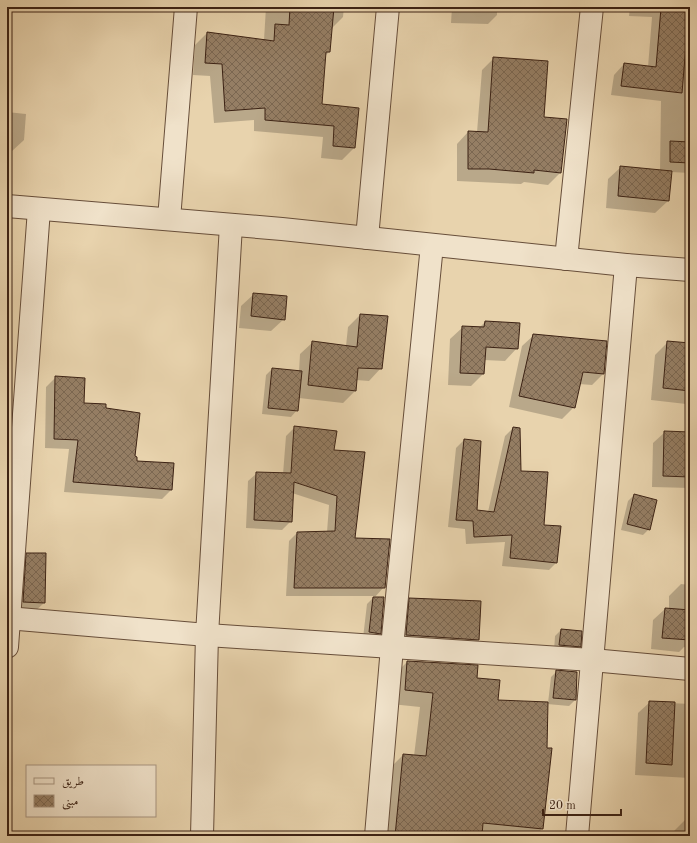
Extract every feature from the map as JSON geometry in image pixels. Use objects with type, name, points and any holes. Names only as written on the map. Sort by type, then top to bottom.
[{"type":"street","points":[[169,219],[186,7]]},
{"type":"street","points":[[367,238],[388,7]]},
{"type":"street","points":[[566,259],[592,7]]},
{"type":"street","points":[[7,206],[169,219],[626,265],[690,270]]},
{"type":"street","points":[[7,647],[39,209]]},
{"type":"street","points":[[202,836],[207,635],[231,225]]},
{"type":"street","points":[[376,836],[392,647],[432,245]]},
{"type":"street","points":[[577,836],[626,265]]},
{"type":"street","points":[[8,618],[207,635],[592,660],[690,669]]},
{"type":"building","points":[[290,7],[334,7],[330,52],[326,52],[322,104],[359,108],[355,148],[333,146],[334,126],[265,120],[265,108],[225,111],[222,64],[205,63],[207,32],[274,41],[275,24],[289,25]]},
{"type":"building","points":[[661,8],[690,10],[690,46],[686,45],[682,93],[621,86],[624,63],[656,67]]},
{"type":"building","points":[[493,57],[548,61],[544,117],[567,119],[561,173],[534,170],[534,173],[489,169],[468,169],[468,131],[488,132]]},
{"type":"building","points":[[670,141],[690,142],[690,163],[670,162]]},
{"type":"building","points":[[620,166],[672,171],[669,201],[618,196]]},
{"type":"building","points":[[253,293],[287,296],[285,320],[251,316]]},
{"type":"building","points":[[360,314],[388,316],[382,369],[358,368],[356,391],[308,385],[312,341],[357,347]]},
{"type":"building","points":[[485,321],[520,323],[518,349],[486,347],[484,374],[460,373],[462,326],[484,327]]},
{"type":"building","points":[[533,334],[607,341],[604,374],[583,372],[575,408],[519,396]]},
{"type":"building","points":[[667,341],[690,343],[690,391],[663,388]]},
{"type":"building","points":[[272,368],[302,371],[298,411],[268,408]]},
{"type":"building","points":[[55,376],[85,378],[84,403],[106,404],[106,408],[140,413],[135,456],[137,457],[137,461],[174,463],[172,490],[73,482],[78,440],[54,439]]},
{"type":"building","points":[[294,426],[337,431],[334,450],[365,452],[355,538],[390,539],[385,588],[294,588],[297,532],[335,531],[337,496],[294,482],[292,522],[254,520],[256,472],[291,473]]},
{"type":"building","points":[[513,427],[520,428],[521,471],[548,472],[544,525],[561,526],[557,563],[510,558],[512,535],[474,537],[473,521],[456,520],[464,439],[481,441],[477,510],[494,512]]},
{"type":"building","points":[[664,431],[690,432],[690,477],[663,476]]},
{"type":"building","points":[[634,494],[657,500],[650,530],[627,524]]},
{"type":"building","points":[[26,553],[46,553],[45,603],[23,602]]},
{"type":"building","points":[[373,597],[384,597],[381,634],[369,632]]},
{"type":"building","points":[[409,598],[481,601],[479,640],[406,635]]},
{"type":"building","points":[[665,608],[690,610],[690,640],[662,638]]},
{"type":"building","points":[[561,629],[582,631],[581,647],[559,645]]},
{"type":"building","points":[[407,661],[478,665],[477,678],[500,680],[498,700],[548,702],[547,748],[552,748],[543,829],[483,823],[482,836],[395,836],[403,754],[426,756],[433,693],[405,690]]},
{"type":"building","points":[[556,670],[577,672],[576,700],[553,698]]},
{"type":"building","points":[[649,701],[675,702],[672,765],[646,763]]}]
